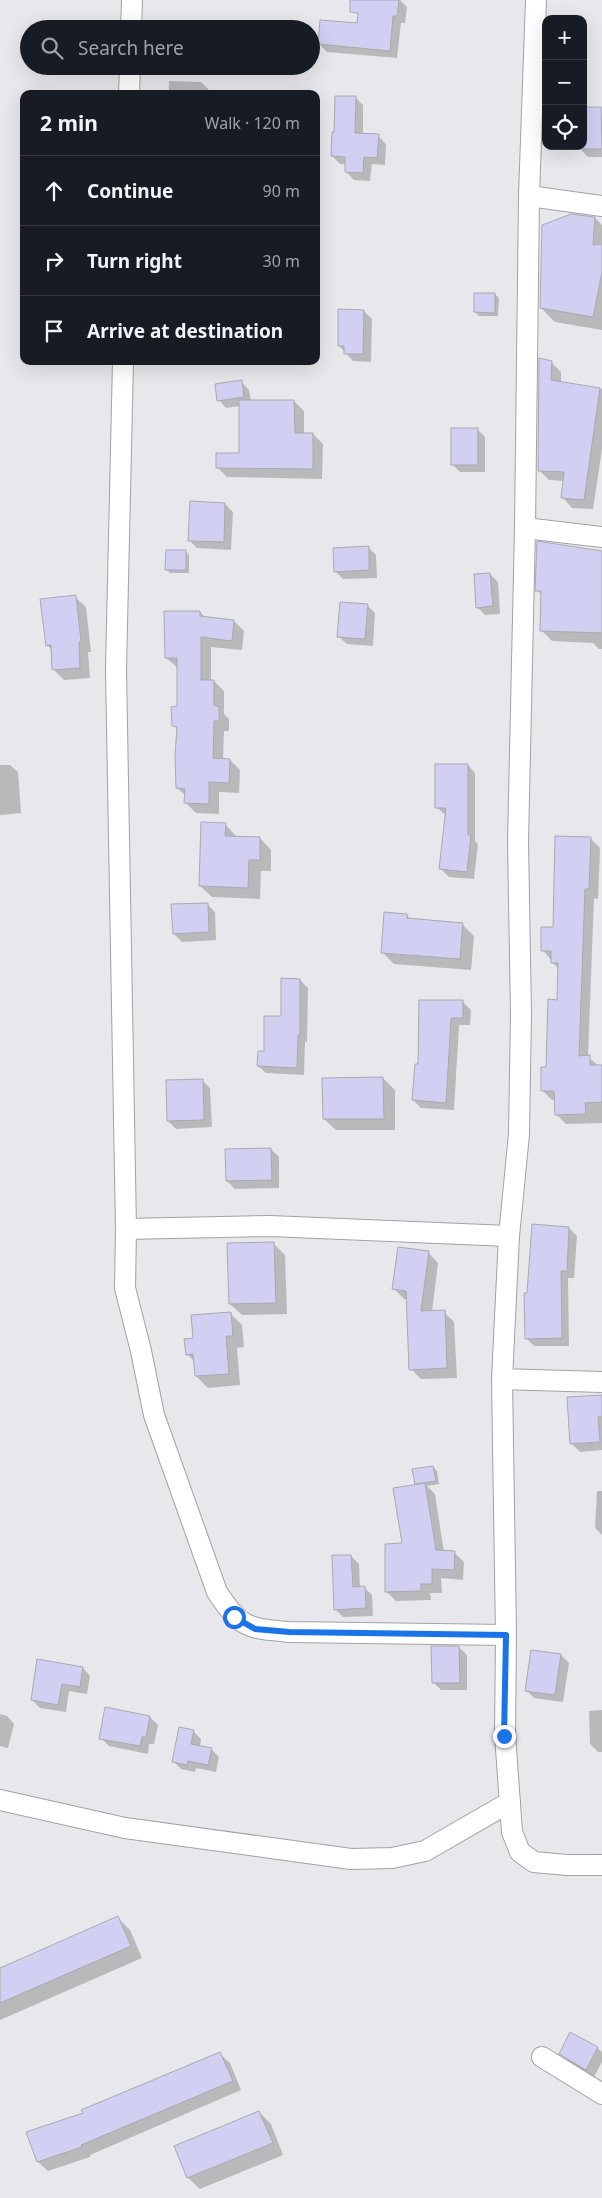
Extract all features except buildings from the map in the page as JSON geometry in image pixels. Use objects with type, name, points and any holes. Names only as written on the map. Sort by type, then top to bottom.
[{"type":"street","points":[[131,20],[132,0]]},
{"type":"street","points":[[536,0],[529,196],[525,528],[518,842],[519,1134],[509,1236],[502,1379],[506,1635],[504,1736],[512,1832],[520,1852],[534,1862],[567,1866],[602,1865]]},
{"type":"street","points":[[129,90],[130,75]]},
{"type":"street","points":[[529,196],[602,206]]},
{"type":"street","points":[[123,365],[116,669],[126,1229],[125,1288],[141,1351],[154,1415],[217,1592],[234,1617],[255,1629],[289,1632],[506,1635]]},
{"type":"street","points":[[525,528],[602,537]]},
{"type":"street","points":[[126,1229],[270,1226],[509,1236]]},
{"type":"street","points":[[502,1379],[602,1382]]},
{"type":"street","points":[[0,1800],[125,1828],[351,1859],[392,1858],[425,1851],[510,1802]]},
{"type":"street","points":[[542,2057],[602,2094]]},
{"type":"route","points":[[234,1617],[255,1629],[289,1632],[506,1635],[504,1736]]}]
